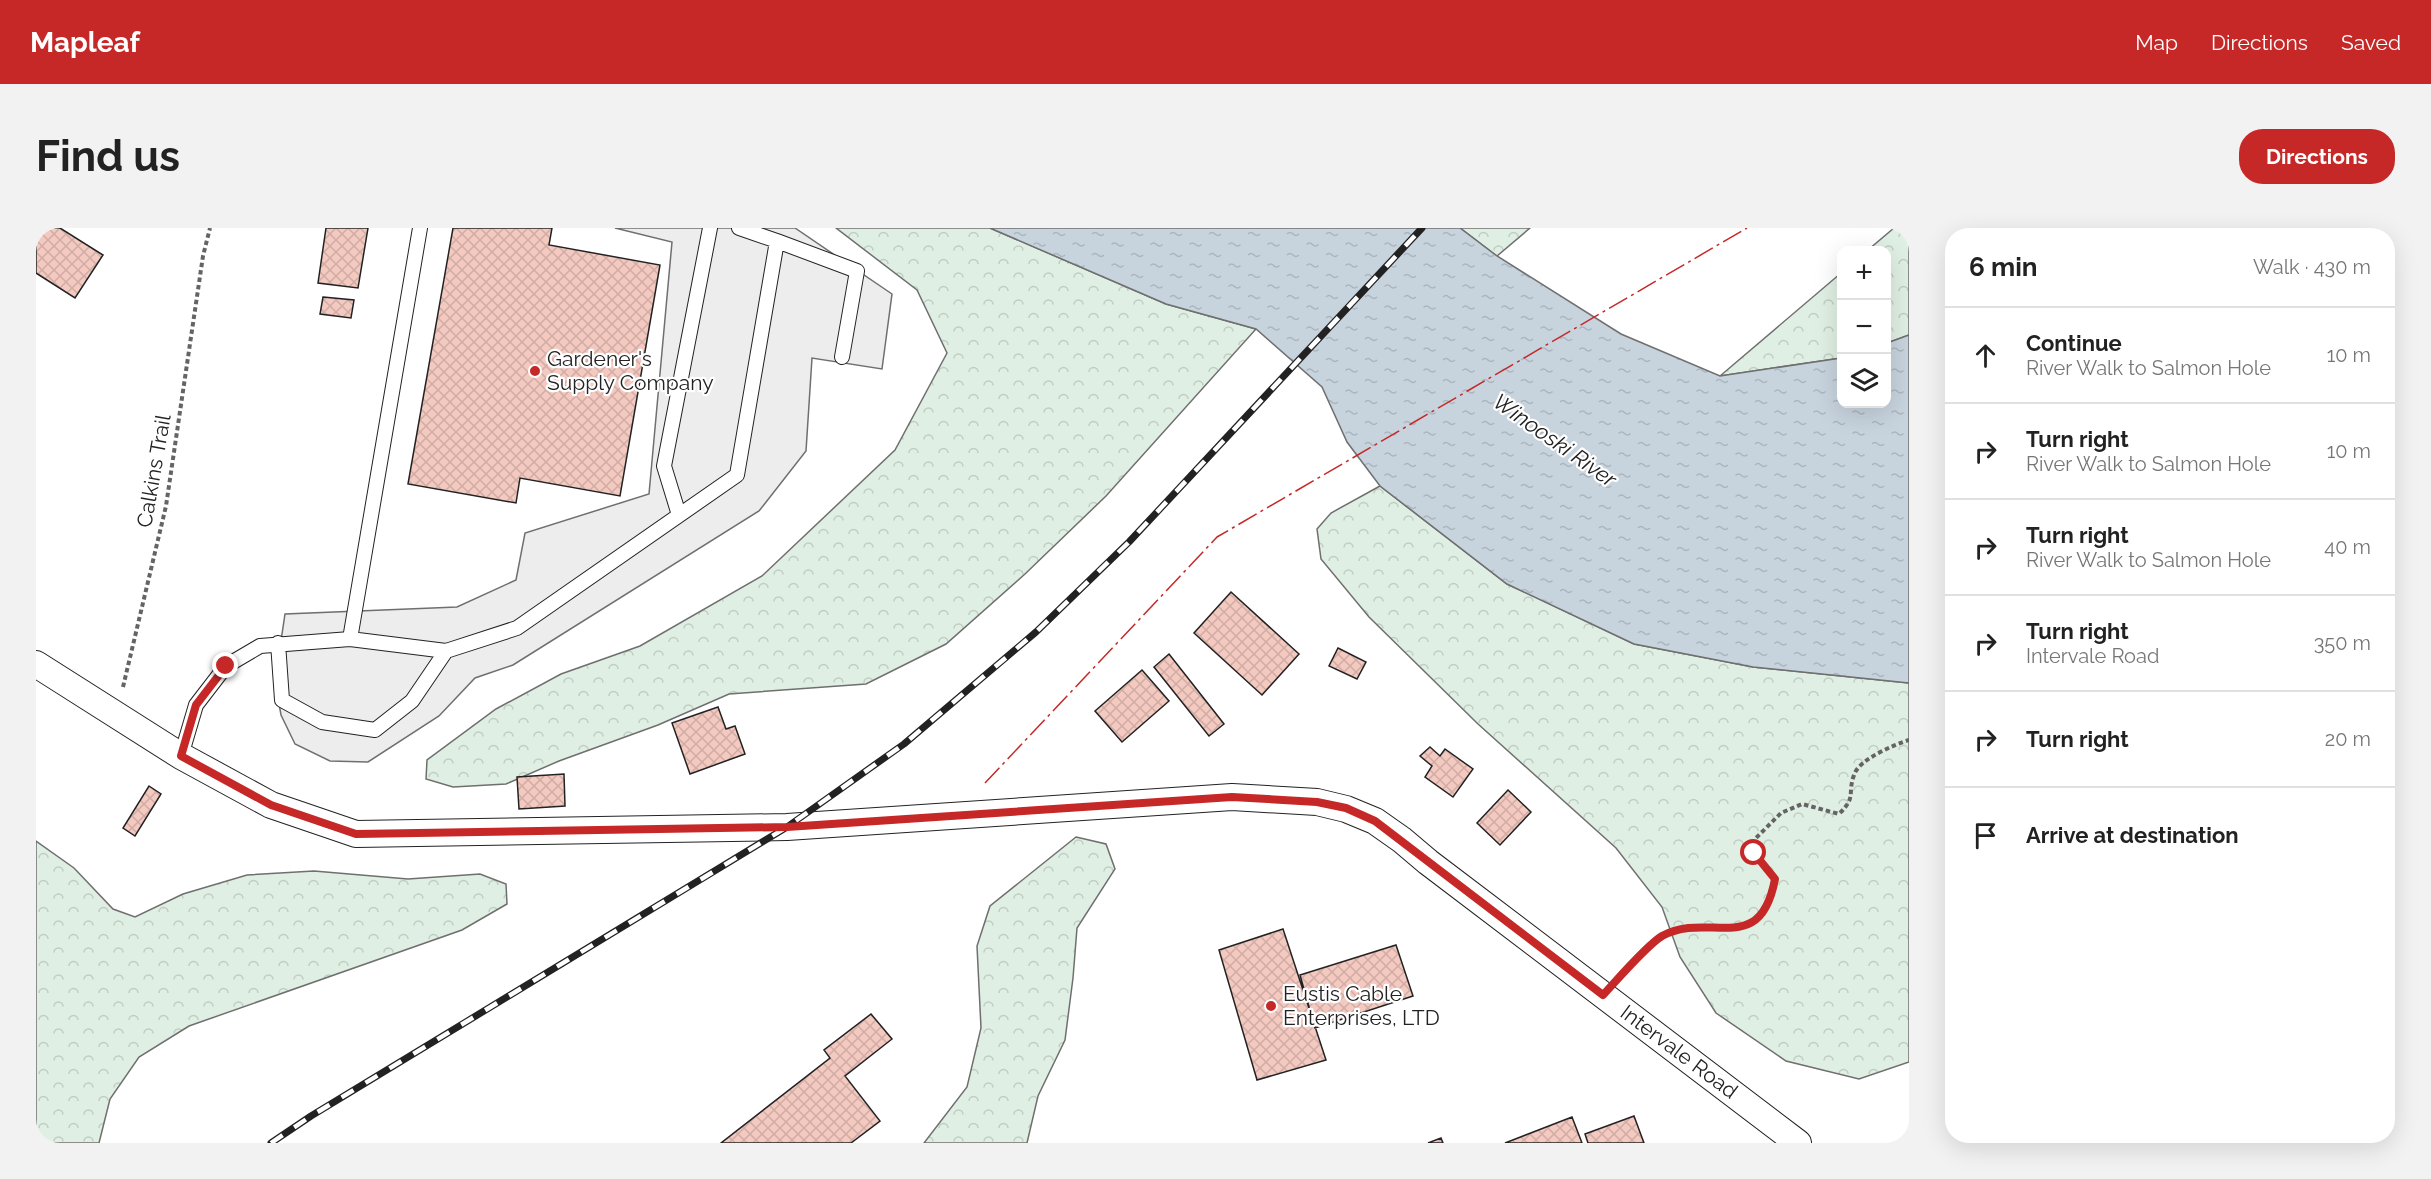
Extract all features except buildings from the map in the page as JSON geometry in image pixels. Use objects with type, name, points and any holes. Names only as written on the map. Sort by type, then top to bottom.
[{"type":"street","name":"Intervale Road","points":[[36,664],[181,756],[271,805],[356,834],[787,827],[1232,797],[1317,802],[1346,808],[1375,821],[1797,1143]]},
{"type":"lane","points":[[350,639],[420,228]]},
{"type":"lane","points":[[679,515],[664,466],[710,228]]},
{"type":"lane","points":[[740,228],[857,271],[842,357]]},
{"type":"lane","points":[[181,756],[196,705],[226,666],[260,646],[350,639],[446,651],[517,628],[737,475],[777,241]]},
{"type":"lane","points":[[278,643],[282,700],[322,722],[375,730],[412,702],[446,651]]},
{"type":"path","name":"Calkins Trail","points":[[116,716],[166,506],[203,256],[210,228]]},
{"type":"path","points":[[1603,995],[1660,937],[1682,928],[1739,928],[1758,919],[1771,901],[1775,879],[1754,853],[1755,839],[1781,813],[1802,804],[1839,814],[1851,802],[1854,774],[1869,758],[1909,740]]},
{"type":"green space","points":[[836,228],[990,228],[1166,304],[1256,329],[1106,496],[1025,574],[946,644],[866,684],[729,694],[658,725],[559,761],[506,784],[453,787],[426,779],[427,760],[496,709],[561,674],[640,646],[762,576],[895,450],[947,353],[917,290]]},
{"type":"green space","points":[[1460,228],[1530,228],[1497,256]]},
{"type":"green space","points":[[1894,228],[1909,228],[1909,335],[1891,342],[1891,246],[1873,246]]},
{"type":"green space","points":[[1837,276],[1837,359],[1720,376]]},
{"type":"green space","points":[[1380,486],[1507,584],[1634,644],[1753,667],[1909,683],[1909,1062],[1859,1079],[1786,1061],[1716,1013],[1680,957],[1662,907],[1616,848],[1478,724],[1369,617],[1321,559],[1317,529],[1331,513]]},
{"type":"green space","points":[[1076,837],[1106,844],[1115,869],[1077,928],[1065,1040],[1038,1096],[1027,1143],[924,1143],[967,1087],[981,1028],[977,946],[990,906]]},
{"type":"green space","points":[[36,841],[74,868],[113,909],[135,917],[183,894],[247,875],[314,871],[408,879],[480,874],[506,884],[507,904],[462,930],[189,1026],[139,1057],[110,1099],[99,1143],[36,1143]]},
{"type":"shaded area","points":[[615,228],[795,228],[892,294],[882,369],[812,358],[806,451],[759,511],[513,665],[475,678],[439,716],[368,762],[330,761],[295,744],[281,715],[275,681],[285,614],[457,607],[516,580],[525,533],[649,494],[672,242]]},
{"type":"water","name":"Winooski River","points":[[990,228],[1460,228],[1497,256],[1621,334],[1720,376],[1837,359],[1837,408],[1891,408],[1891,342],[1909,335],[1909,683],[1753,667],[1634,644],[1507,584],[1380,486],[1347,442],[1322,387],[1256,329],[1166,304]]},
{"type":"railway","points":[[271,1143],[311,1116],[787,827],[904,744],[1036,632],[1129,542],[1422,228]]},
{"type":"power","points":[[985,783],[1217,537],[1747,228]]},
{"type":"place","name":"Gardener's Supply Company","points":[[535,371]]},
{"type":"place","name":"Eustis Cable Enterprises, LTD","points":[[1271,1006]]},
{"type":"route","points":[[226,666],[196,705],[181,756],[271,805],[356,834],[787,827],[1232,797],[1317,802],[1346,808],[1375,821],[1603,995],[1660,937],[1682,928],[1739,928],[1758,919],[1771,901],[1775,879],[1754,853]]}]
